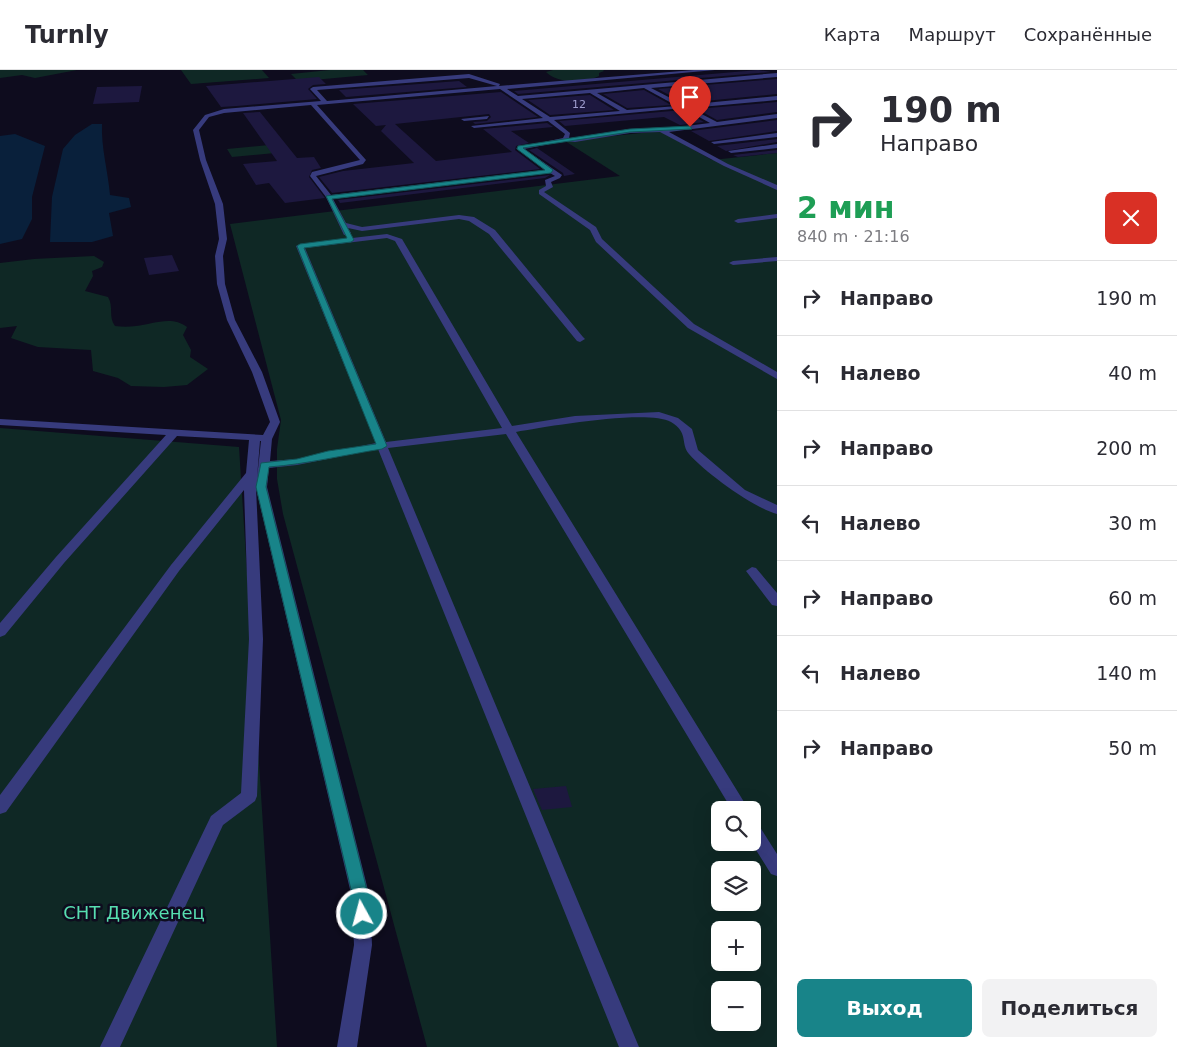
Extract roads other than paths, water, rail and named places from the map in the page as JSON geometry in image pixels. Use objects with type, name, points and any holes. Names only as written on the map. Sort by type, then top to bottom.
[{"type":"street","points":[[459,70],[469,76],[505,88],[568,134],[565,139]]},
{"type":"street","points":[[110,1047],[217,821],[248,796],[256,639],[249,496],[251,474],[261,438],[274,422],[258,372],[231,320],[221,284],[219,256],[224,239],[219,204],[203,160],[196,130],[208,116],[215,112],[712,70]]},
{"type":"street","points":[[726,73],[750,84],[777,81]]},
{"type":"street","points":[[517,98],[777,75]]},
{"type":"street","points":[[468,91],[476,85],[469,76]]},
{"type":"street","points":[[326,103],[313,89],[469,76]]},
{"type":"street","points":[[627,77],[715,123]]},
{"type":"street","points":[[574,82],[626,112]]},
{"type":"street","points":[[474,126],[777,98]]},
{"type":"street","points":[[313,104],[363,160],[361,163],[314,173],[313,176],[328,197],[351,240]]},
{"type":"street","points":[[605,106],[614,105]]},
{"type":"street","points":[[529,113],[548,111]]},
{"type":"street","points":[[464,119],[492,116]]},
{"type":"street","points":[[775,118],[660,130],[630,131],[575,140],[565,139],[519,148],[559,175],[547,181],[550,187],[541,191],[541,193],[593,229],[600,240],[691,326],[777,376]]},
{"type":"street","points":[[698,132],[767,125]]},
{"type":"street","points":[[660,130],[726,165],[777,188]]},
{"type":"street","points":[[714,142],[777,135]]},
{"type":"street","points":[[731,151],[777,146]]},
{"type":"street","points":[[328,197],[551,171]]},
{"type":"street","points":[[738,221],[777,216]]},
{"type":"street","points":[[343,225],[362,229],[459,217],[471,220],[492,232],[580,339]]},
{"type":"street","points":[[628,1047],[300,246],[387,236],[398,239],[509,430],[736,801]]},
{"type":"street","points":[[733,263],[777,259]]},
{"type":"street","points":[[265,465],[297,462],[328,454],[509,430],[575,419],[655,414],[674,420],[688,432],[693,451],[741,492],[777,510]]},
{"type":"street","points":[[0,422],[261,438]]},
{"type":"street","points":[[0,632],[60,560],[174,433]]},
{"type":"street","points":[[261,438],[265,465],[261,487],[361,898],[363,946],[347,1047]]},
{"type":"street","points":[[0,808],[117,644],[251,474]]},
{"type":"street","points":[[752,571],[777,602]]},
{"type":"street","points":[[761,843],[777,869]]},
{"type":"water","points":[[92,124],[102,124],[110,195],[129,198],[131,207],[109,213],[113,236],[92,242],[50,242],[52,197],[63,149],[75,135]]},
{"type":"water","points":[[15,134],[45,146],[32,197],[32,219],[22,239],[0,244],[0,136]]},
{"type":"park label","name":"СНТ Движенец","points":[[134,912]]}]
